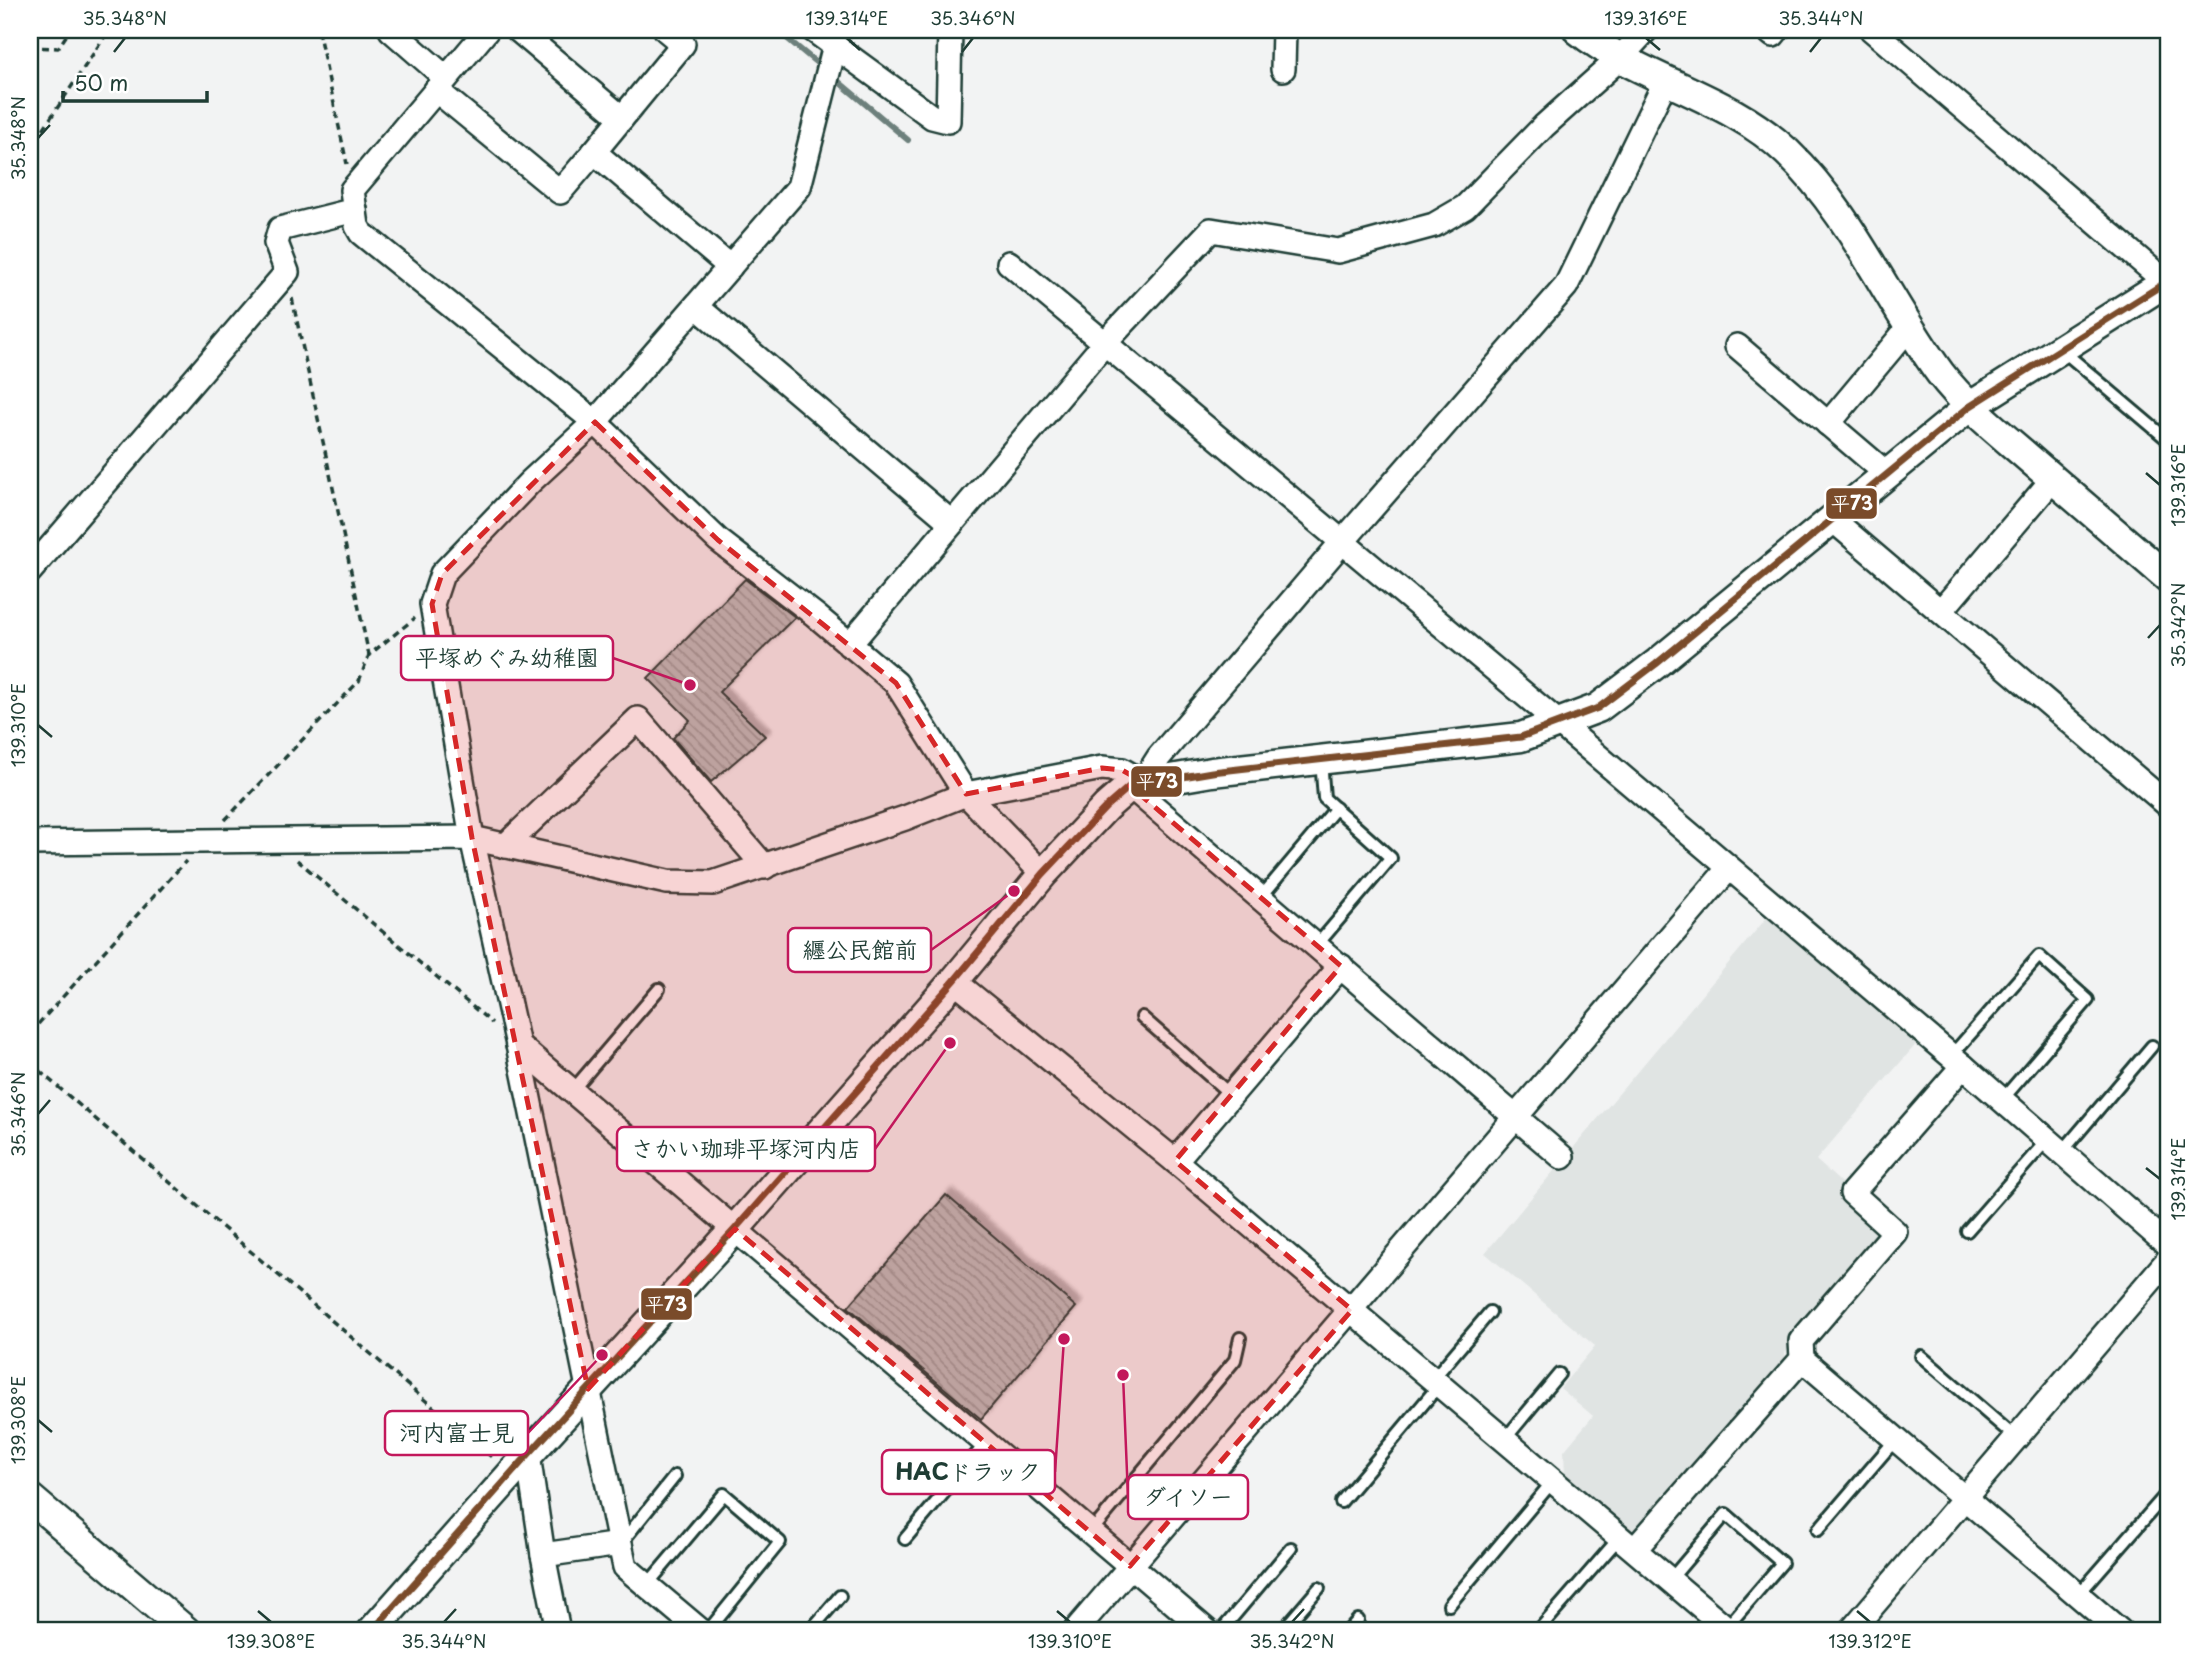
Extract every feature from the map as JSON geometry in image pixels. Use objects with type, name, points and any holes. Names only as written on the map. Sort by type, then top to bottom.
[{"type":"street","points":[[391,30],[441,84],[560,192],[683,44],[666,30]]},
{"type":"street","points":[[30,571],[287,272],[276,243],[280,229],[354,200],[441,84],[487,30]]},
{"type":"street","points":[[518,30],[622,118]]},
{"type":"street","points":[[813,30],[932,117],[948,121],[950,30]]},
{"type":"street","points":[[1283,69],[1284,30]]},
{"type":"street","points":[[1578,30],[1620,58],[1725,107],[1763,131],[1788,153],[1829,201],[1941,374],[1969,407],[2168,578]]},
{"type":"street","points":[[849,645],[1104,344],[1211,230],[1338,251],[1434,225],[1465,207],[1544,126],[1620,58],[1646,30]]},
{"type":"street","points":[[1767,30],[1773,34],[1777,30]]},
{"type":"street","points":[[1137,784],[1212,772],[1521,737],[1598,708],[1656,664],[1969,407],[2167,282],[1872,30]]},
{"type":"street","points":[[701,1631],[625,1567],[518,1045],[472,838],[432,604],[442,574],[530,482],[595,422],[799,187],[835,45]]},
{"type":"street","points":[[372,1631],[735,1229],[954,981],[1043,874],[1107,807],[1137,784],[1343,541],[1566,286],[1667,80]]},
{"type":"street","points":[[594,152],[730,267]]},
{"type":"street","points":[[354,200],[358,226],[367,239],[595,422],[718,540],[897,683],[966,794],[1043,874]]},
{"type":"street","points":[[1009,263],[1560,724],[1957,1061],[2168,1245]]},
{"type":"street","points":[[696,306],[952,523]]},
{"type":"street","points":[[1828,424],[1910,326]]},
{"type":"street","points":[[1737,346],[1887,474]]},
{"type":"street","points":[[1941,611],[2053,479]]},
{"type":"street","points":[[1833,520],[2168,805]]},
{"type":"street","points":[[505,846],[638,719],[765,867]]},
{"type":"street","points":[[30,843],[472,838],[667,881],[713,883],[905,818],[966,794],[1102,768],[1122,770],[1261,897],[1563,1157]]},
{"type":"street","points":[[1075,1631],[1729,868]]},
{"type":"street","points":[[1175,1161],[1341,966]]},
{"type":"street","points":[[954,981],[1175,1161],[1728,1630]]},
{"type":"street","points":[[518,1045],[1207,1631]]},
{"type":"street","points":[[1627,1543],[1801,1359],[1801,1341],[1895,1232],[1852,1193],[1957,1061]]},
{"type":"street","points":[[1851,1631],[2168,1260]]},
{"type":"street","points":[[1801,1359],[2120,1631]]},
{"type":"street","points":[[520,1464],[543,1555],[558,1631]]},
{"type":"street","points":[[30,1498],[186,1631]]},
{"type":"street","points":[[543,1555],[620,1544]]},
{"type":"lane","points":[[2061,349],[2168,440]]},
{"type":"lane","points":[[1317,944],[1391,858],[1324,798],[1321,759]]},
{"type":"lane","points":[[1261,897],[1336,808]]},
{"type":"lane","points":[[1957,1061],[2039,956],[2088,1000],[2002,1100]]},
{"type":"lane","points":[[572,1091],[659,989]]},
{"type":"lane","points":[[1142,1017],[1231,1095]]},
{"type":"lane","points":[[1967,1231],[2152,1046]]},
{"type":"lane","points":[[1341,1502],[1490,1312]]},
{"type":"lane","points":[[1091,1532],[1235,1360],[1240,1338]]},
{"type":"lane","points":[[1921,1356],[2016,1438]]},
{"type":"lane","points":[[1504,1439],[1559,1374]]},
{"type":"lane","points":[[1818,1530],[1896,1439]]},
{"type":"lane","points":[[905,1539],[986,1443]]},
{"type":"lane","points":[[620,1544],[675,1476]]},
{"type":"lane","points":[[1449,1605],[1553,1480]]},
{"type":"lane","points":[[2078,1595],[2168,1492]]},
{"type":"lane","points":[[647,1586],[724,1494],[780,1542],[708,1631]]},
{"type":"lane","points":[[1670,1580],[1726,1514],[1782,1563],[1728,1630]]},
{"type":"lane","points":[[1538,1631],[1627,1543]]},
{"type":"lane","points":[[1221,1631],[1291,1548]]},
{"type":"lane","points":[[1282,1631],[1319,1588]]},
{"type":"lane","points":[[810,1631],[840,1596]]},
{"type":"lane","points":[[1348,1631],[1358,1620]]},
{"type":"path","points":[[30,47],[58,48],[70,30]]},
{"type":"path","points":[[30,149],[109,30]]},
{"type":"path","points":[[318,30],[354,200]]},
{"type":"path","points":[[287,272],[369,655]]},
{"type":"path","points":[[30,1033],[204,841],[359,681],[369,655],[432,604]]},
{"type":"path","points":[[274,841],[518,1045]]},
{"type":"path","points":[[30,1063],[520,1464]]},
{"type":"highlighted area","points":[[595,422],[718,540],[896,683],[966,794],[1102,768],[1122,770],[1143,782],[1130,786],[1341,966],[1175,1161],[1352,1310],[1130,1566],[735,1229],[588,1389],[472,838],[432,604],[442,574]]},
{"type":"shaded area","points":[[1769,915],[1918,1042],[1816,1160],[1848,1189],[1881,1232],[1882,1240],[1785,1353],[1786,1360],[1639,1535],[1631,1535],[1565,1478],[1564,1451],[1593,1416],[1560,1388],[1595,1346],[1485,1253]]},
{"type":"building","points":[[745,579],[795,617],[719,692],[765,736],[711,782],[673,738],[690,720],[648,678]]},
{"type":"building","points":[[946,1195],[1076,1307],[981,1419],[848,1307]]},
{"type":"waterway","points":[[777,30],[824,69]]},
{"type":"waterway","points":[[832,76],[908,140]]},
{"type":"transit line","name":"平73","points":[[372,1631],[528,1455],[735,1229],[954,981],[1043,874],[1106,807],[1130,786],[1212,772],[1521,737],[1598,708],[1656,664],[1969,407],[2168,281]]},
{"type":"place","name":"平塚めぐみ幼稚園","points":[[690,685]]},
{"type":"place","name":"纒公民館前","points":[[1014,891]]},
{"type":"place","name":"さかい珈琲平塚河内店","points":[[950,1043]]},
{"type":"place","name":"HACドラック","points":[[1064,1339]]},
{"type":"place","name":"河内富士見","points":[[602,1355]]},
{"type":"place","name":"ダイソー","points":[[1123,1375]]}]
